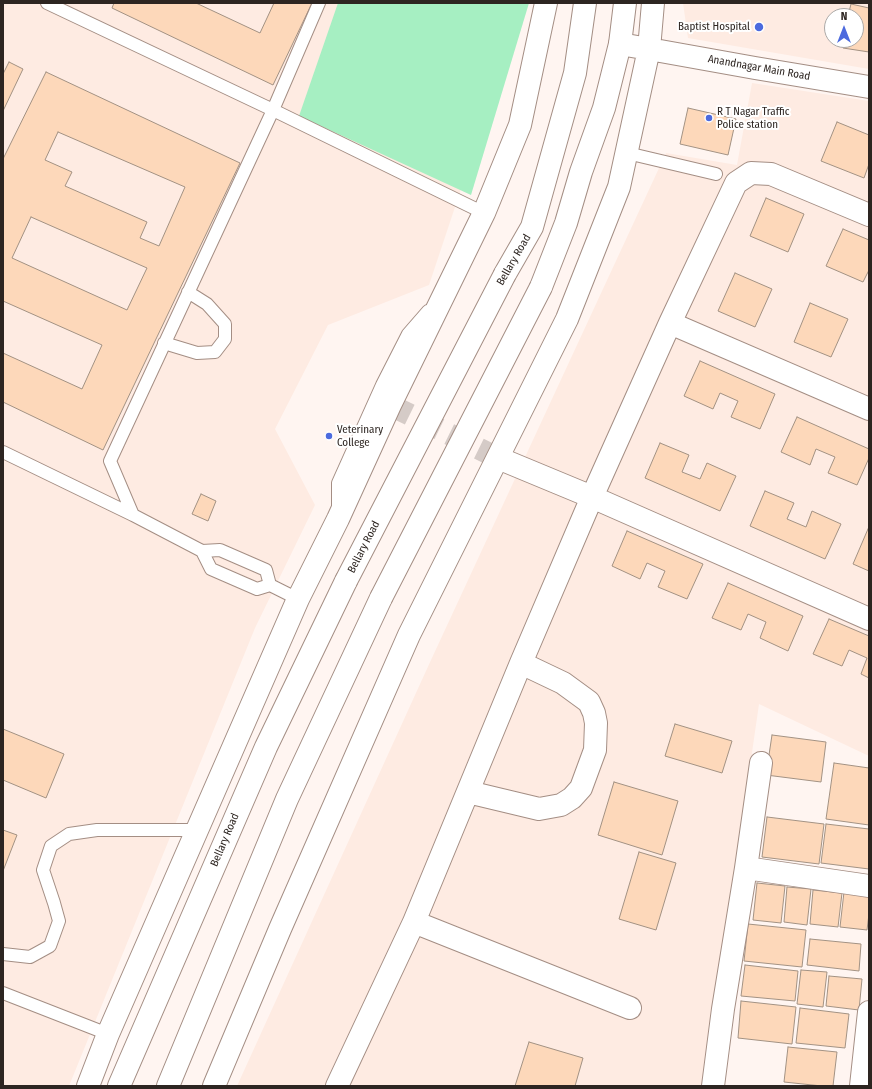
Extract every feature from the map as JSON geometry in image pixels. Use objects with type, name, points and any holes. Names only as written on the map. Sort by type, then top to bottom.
[{"type":"main road","points":[[88,1086],[108,1034],[298,599],[338,519],[390,405],[484,213],[520,125],[546,3]]},
{"type":"main road","name":"Bellary Road","points":[[119,1086],[266,747],[346,581],[505,274],[532,227],[575,73],[585,3]]},
{"type":"main road","points":[[168,1086],[287,799],[381,598],[541,287],[566,223],[581,172],[604,108],[620,44],[625,3]]},
{"type":"main road","points":[[214,1086],[280,929],[409,635],[568,319],[619,188],[649,49],[653,3]]},
{"type":"main road","name":"Anandnagar Main Road","points":[[620,44],[869,87]]},
{"type":"main road","points":[[337,1086],[414,922],[521,663],[592,497],[670,323],[736,183],[751,173],[771,174],[869,215]]},
{"type":"main road","points":[[670,323],[869,409]]},
{"type":"main road","points":[[498,458],[592,497],[869,619]]},
{"type":"main road","points":[[468,792],[539,809],[561,805],[572,798],[581,788],[595,750],[596,723],[594,713],[589,702],[563,683],[521,663]]},
{"type":"main road","points":[[713,1086],[723,1008],[746,868],[761,763]]},
{"type":"main road","points":[[746,868],[869,886]]},
{"type":"main road","points":[[414,922],[630,1008]]},
{"type":"main road","points":[[861,1086],[869,1012]]},
{"type":"lane","points":[[47,3],[273,110],[484,213]]},
{"type":"lane","points":[[133,516],[110,461],[273,110],[319,3]]},
{"type":"lane","points":[[626,153],[716,174]]},
{"type":"lane","points":[[164,343],[197,353],[203,353],[215,352],[225,339],[225,324],[207,304],[188,292]]},
{"type":"lane","points":[[3,452],[202,551],[220,550],[266,570],[270,585]]},
{"type":"lane","points":[[202,551],[212,569],[257,589],[270,585],[298,599]]},
{"type":"lane","points":[[3,954],[30,957],[50,946],[59,921],[43,870],[51,846],[69,834],[97,830],[197,830]]},
{"type":"lane","points":[[3,993],[108,1034]]},
{"type":"shaded area","points":[[3,3],[523,3],[429,285],[328,325],[275,429],[315,505],[255,628],[69,1086],[3,1086]]},
{"type":"shaded area","name":"Baptist Hospital","points":[[683,3],[869,3],[869,69],[688,38]]},
{"type":"shaded area","points":[[752,83],[869,101],[869,756],[759,704],[704,1086],[237,1086],[431,660],[666,153],[737,165]]},
{"type":"green space","points":[[338,3],[529,3],[471,195],[299,116]]},
{"type":"building","points":[[114,3],[196,3],[260,33],[274,3],[312,3],[273,85],[112,8]]},
{"type":"building","points":[[851,4],[869,8],[869,52],[843,48],[864,48],[864,8],[850,8]]},
{"type":"building","points":[[9,62],[23,69],[3,111],[3,74]]},
{"type":"building","points":[[46,72],[240,163],[103,450],[3,402],[3,353],[82,389],[102,345],[3,301],[3,159]],"holes":[[[58,132],[185,187],[159,246],[140,238],[147,222],[65,186],[72,172],[45,160]],[[31,217],[147,268],[127,310],[12,258]]]},
{"type":"building","points":[[688,108],[736,119],[728,155],[680,144]]},
{"type":"building","points":[[837,122],[869,135],[869,164],[864,178],[821,161]]},
{"type":"building","points":[[766,198],[804,214],[788,252],[750,236]]},
{"type":"building","points":[[843,229],[869,240],[869,270],[863,282],[826,266]]},
{"type":"building","points":[[735,273],[772,289],[755,327],[718,311]]},
{"type":"building","points":[[810,303],[848,319],[831,357],[794,342]]},
{"type":"building","points":[[700,361],[775,394],[760,429],[731,417],[738,401],[720,393],[713,409],[684,396]]},
{"type":"building","points":[[797,417],[869,449],[869,458],[857,485],[828,473],[835,457],[816,449],[810,465],[781,452]]},
{"type":"building","points":[[660,443],[689,455],[682,472],[700,479],[707,463],[736,476],[720,511],[645,478]]},
{"type":"building","points":[[765,491],[794,503],[787,519],[806,527],[812,511],[841,524],[825,559],[750,526]]},
{"type":"building","points":[[201,494],[216,501],[208,521],[192,514]]},
{"type":"building","points":[[869,529],[869,571],[853,564]]},
{"type":"building","points":[[627,531],[703,564],[687,599],[658,587],[665,571],[647,563],[640,579],[612,566]]},
{"type":"building","points":[[728,583],[803,616],[788,651],[760,638],[766,622],[748,614],[741,630],[712,618]]},
{"type":"building","points":[[829,619],[869,636],[869,678],[861,674],[867,658],[849,650],[842,666],[813,654]]},
{"type":"building","points":[[675,724],[732,741],[722,773],[665,756]]},
{"type":"building","points":[[3,729],[64,754],[46,798],[3,780]]},
{"type":"building","points":[[772,735],[826,742],[821,782],[766,775]]},
{"type":"building","points":[[834,763],[869,768],[869,825],[826,819]]},
{"type":"building","points":[[614,782],[678,801],[662,855],[598,835]]},
{"type":"building","points":[[767,817],[824,824],[819,864],[762,857]]},
{"type":"building","points":[[826,824],[869,829],[869,869],[821,863]]},
{"type":"building","points":[[3,830],[17,835],[3,871]]},
{"type":"building","points":[[639,852],[676,863],[656,930],[619,919]]},
{"type":"building","points":[[757,883],[785,886],[781,923],[753,920]]},
{"type":"building","points":[[787,887],[811,889],[807,925],[784,922]]},
{"type":"building","points":[[813,890],[842,893],[838,927],[810,924]]},
{"type":"building","points":[[844,892],[869,895],[867,930],[840,927]]},
{"type":"building","points":[[748,924],[806,930],[802,967],[744,961]]},
{"type":"building","points":[[810,939],[861,944],[859,971],[807,965]]},
{"type":"building","points":[[745,965],[798,971],[795,1001],[741,996]]},
{"type":"building","points":[[801,970],[827,972],[823,1007],[797,1004]]},
{"type":"building","points":[[829,976],[862,979],[859,1010],[826,1006]]},
{"type":"building","points":[[741,1001],[796,1007],[792,1044],[738,1038]]},
{"type":"building","points":[[800,1008],[849,1014],[845,1048],[796,1043]]},
{"type":"building","points":[[529,1042],[583,1058],[575,1086],[515,1086]]},
{"type":"building","points":[[788,1047],[837,1052],[833,1086],[784,1082]]},
{"type":"tunnel","points":[[390,405],[498,458]]},
{"type":"place","name":"Baptist Hospital","points":[[759,27]]},
{"type":"place","name":"R T Nagar Traffic Police station","points":[[709,118]]},
{"type":"place","name":"Veterinary College","points":[[329,436]]}]
